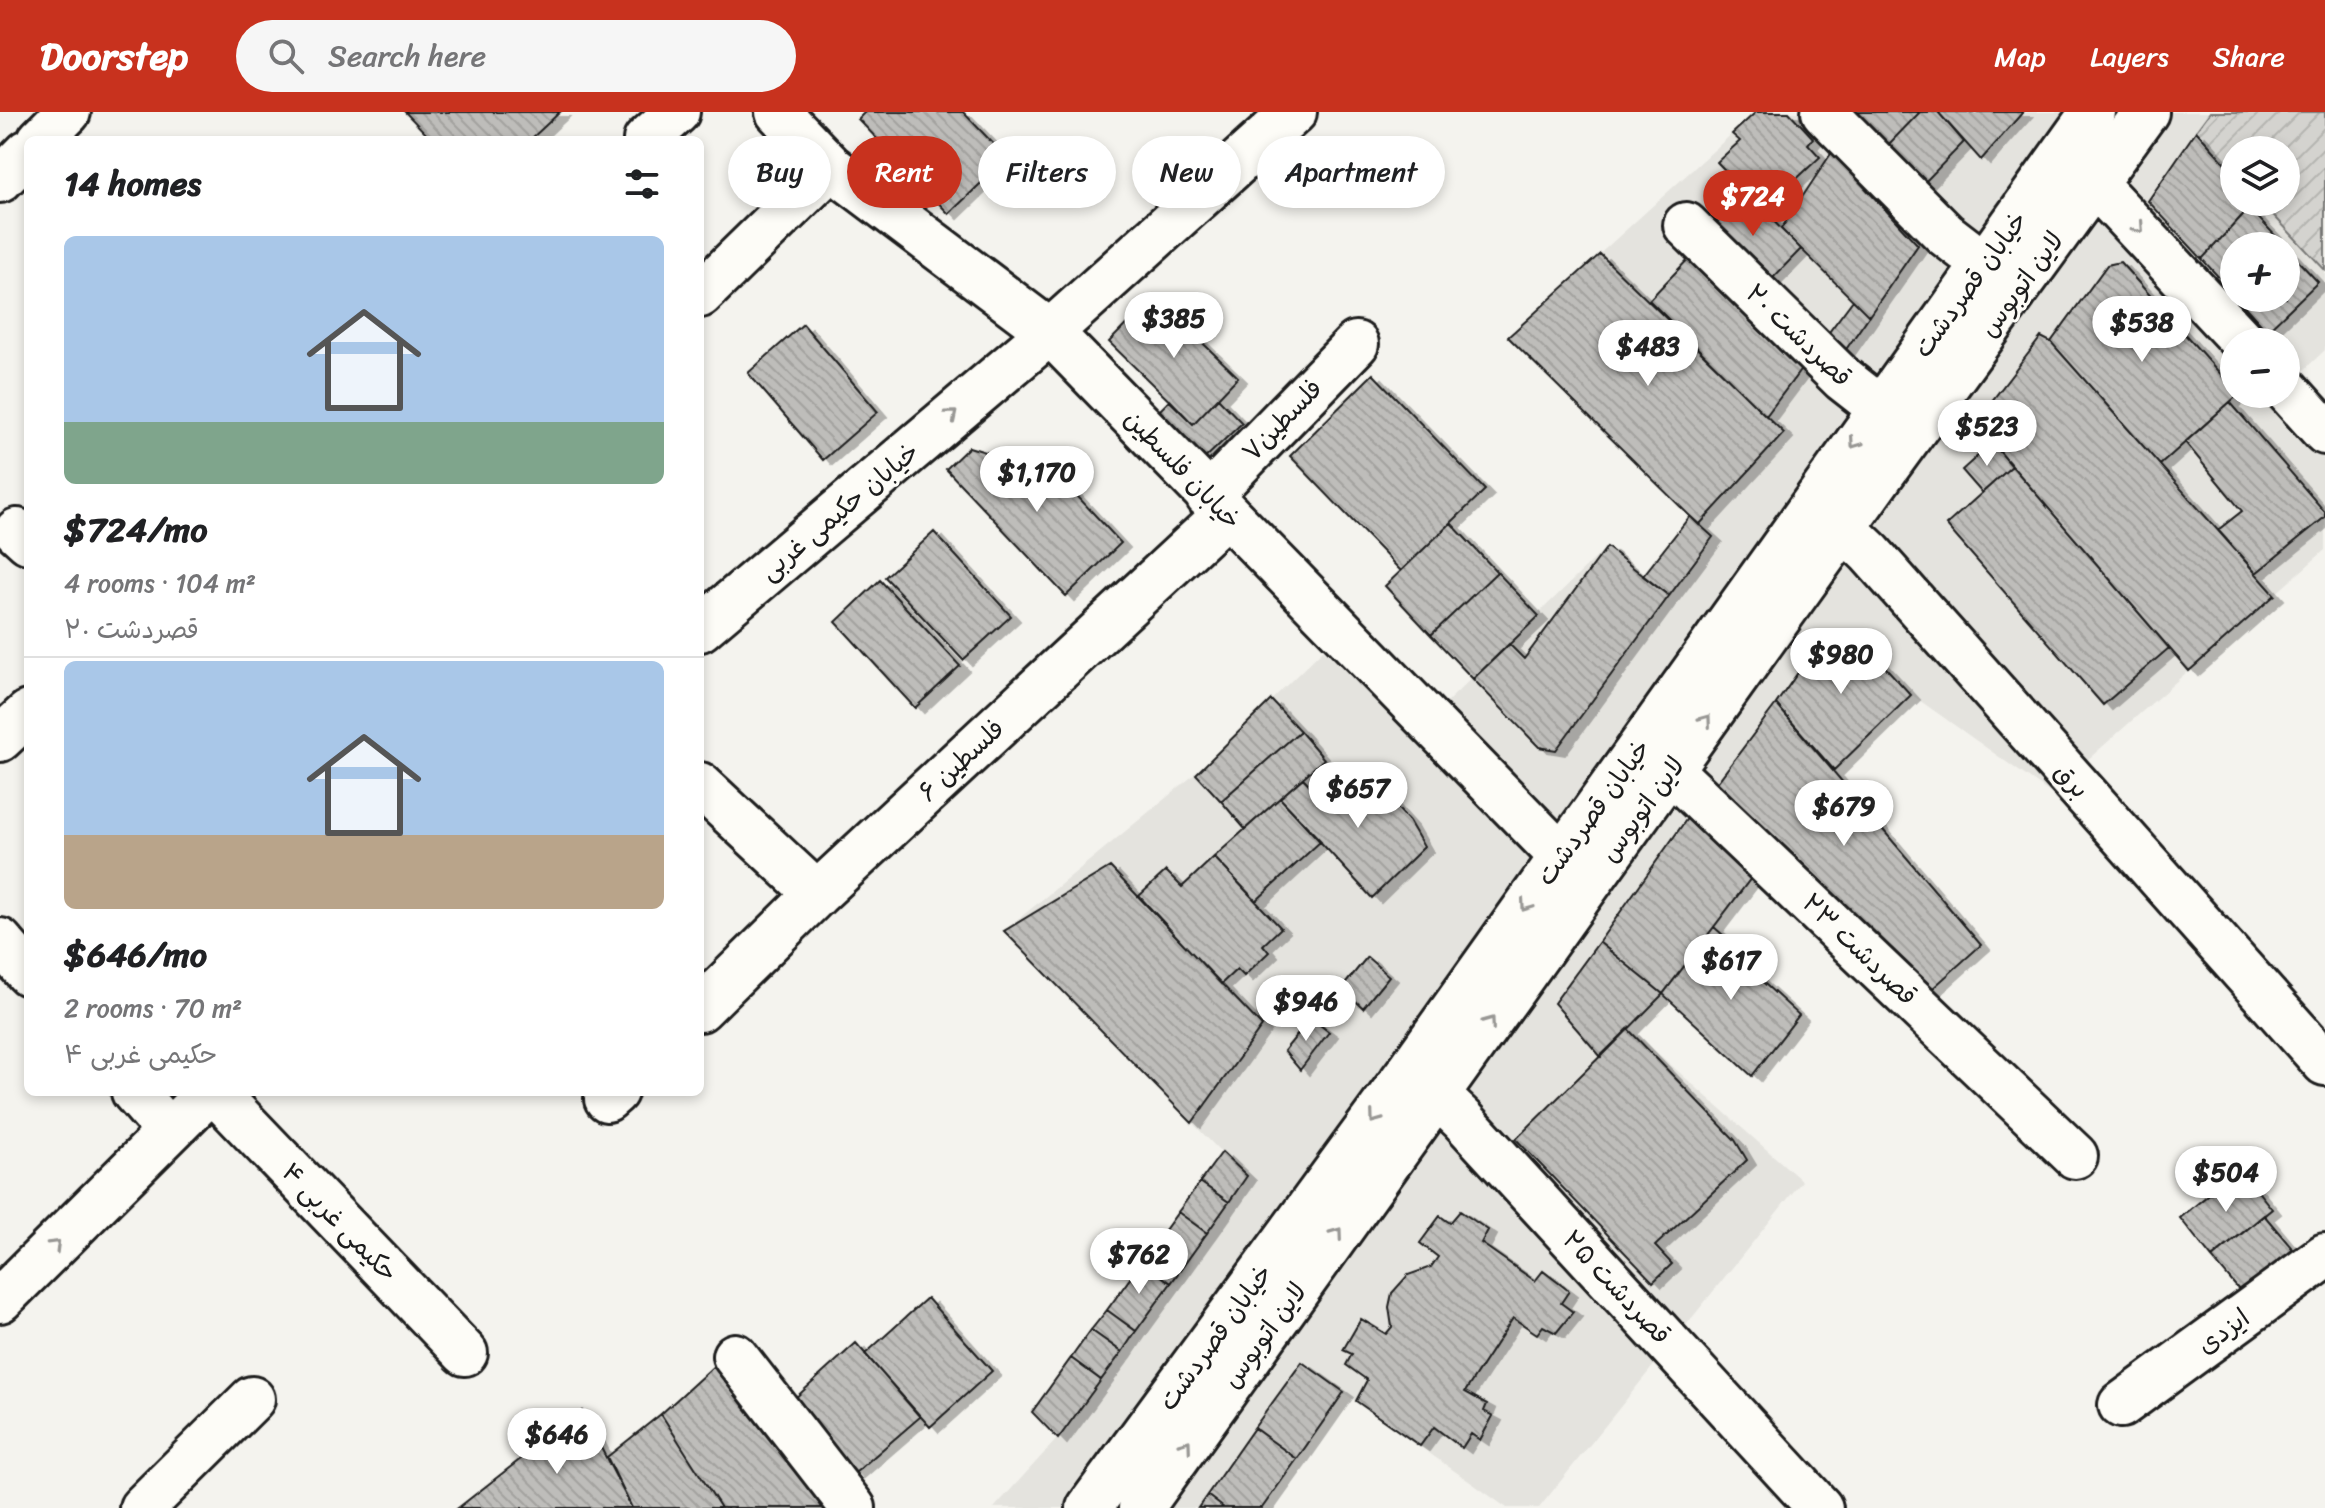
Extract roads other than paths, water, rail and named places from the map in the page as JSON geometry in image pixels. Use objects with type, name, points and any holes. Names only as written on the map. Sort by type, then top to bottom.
[{"type":"street","points":[[44,136],[68,112]]},
{"type":"street","points":[[650,136],[677,112]]},
{"type":"street","name":"خیابان فلسطین","points":[[778,112],[801,136]]},
{"type":"street","name":"خیابان حکیمی غربی","points":[[704,626],[1050,332],[1294,112]]},
{"type":"street","points":[[1824,112],[1945,234],[1984,264]]},
{"type":"street","name":"لاین اتوبوس","points":[[1830,514],[2095,184],[2146,112]]},
{"type":"street","points":[[2081,124],[2095,184],[2230,328]]},
{"type":"street","name":"خیابان قصردشت","points":[[1089,1508],[1424,1082],[1561,856],[1657,756],[1830,514],[1880,408],[2081,124]]},
{"type":"street","points":[[0,180],[24,156]]},
{"type":"street","name":"خیابان فلسطین","points":[[831,167],[1050,332],[1561,856]]},
{"type":"street","points":[[704,291],[789,208]]},
{"type":"street","name":"قصردشت ۲۰","points":[[1686,225],[1843,379],[1880,408]]},
{"type":"street","name":"۷فلسطین","points":[[1217,505],[1356,344]]},
{"type":"street","points":[[2300,404],[2325,432]]},
{"type":"street","name":"فلسطین ۶","points":[[704,1005],[1217,505]]},
{"type":"street","name":"برق","points":[[1830,514],[2325,1063]]},
{"type":"street","points":[[0,739],[24,717]]},
{"type":"street","name":"لاین اتوبوس","points":[[1141,1508],[1424,1082],[1657,756]]},
{"type":"street","name":"قصردشت ۲۳","points":[[1657,756],[2075,1156]]},
{"type":"street","points":[[704,789],[817,894]]},
{"type":"street","points":[[0,941],[24,968]]},
{"type":"street","name":"قصردشت ۲۵","points":[[1424,1082],[1820,1508]]},
{"type":"street","points":[[137,1096],[168,1131]]},
{"type":"street","points":[[0,1300],[205,1096]]},
{"type":"street","name":"حکیمی غربی ۴","points":[[219,1096],[465,1353]]},
{"type":"street","name":"ایزدی","points":[[2121,1405],[2325,1256]]},
{"type":"street","points":[[735,1356],[853,1508]]},
{"type":"street","points":[[142,1508],[252,1399]]}]
